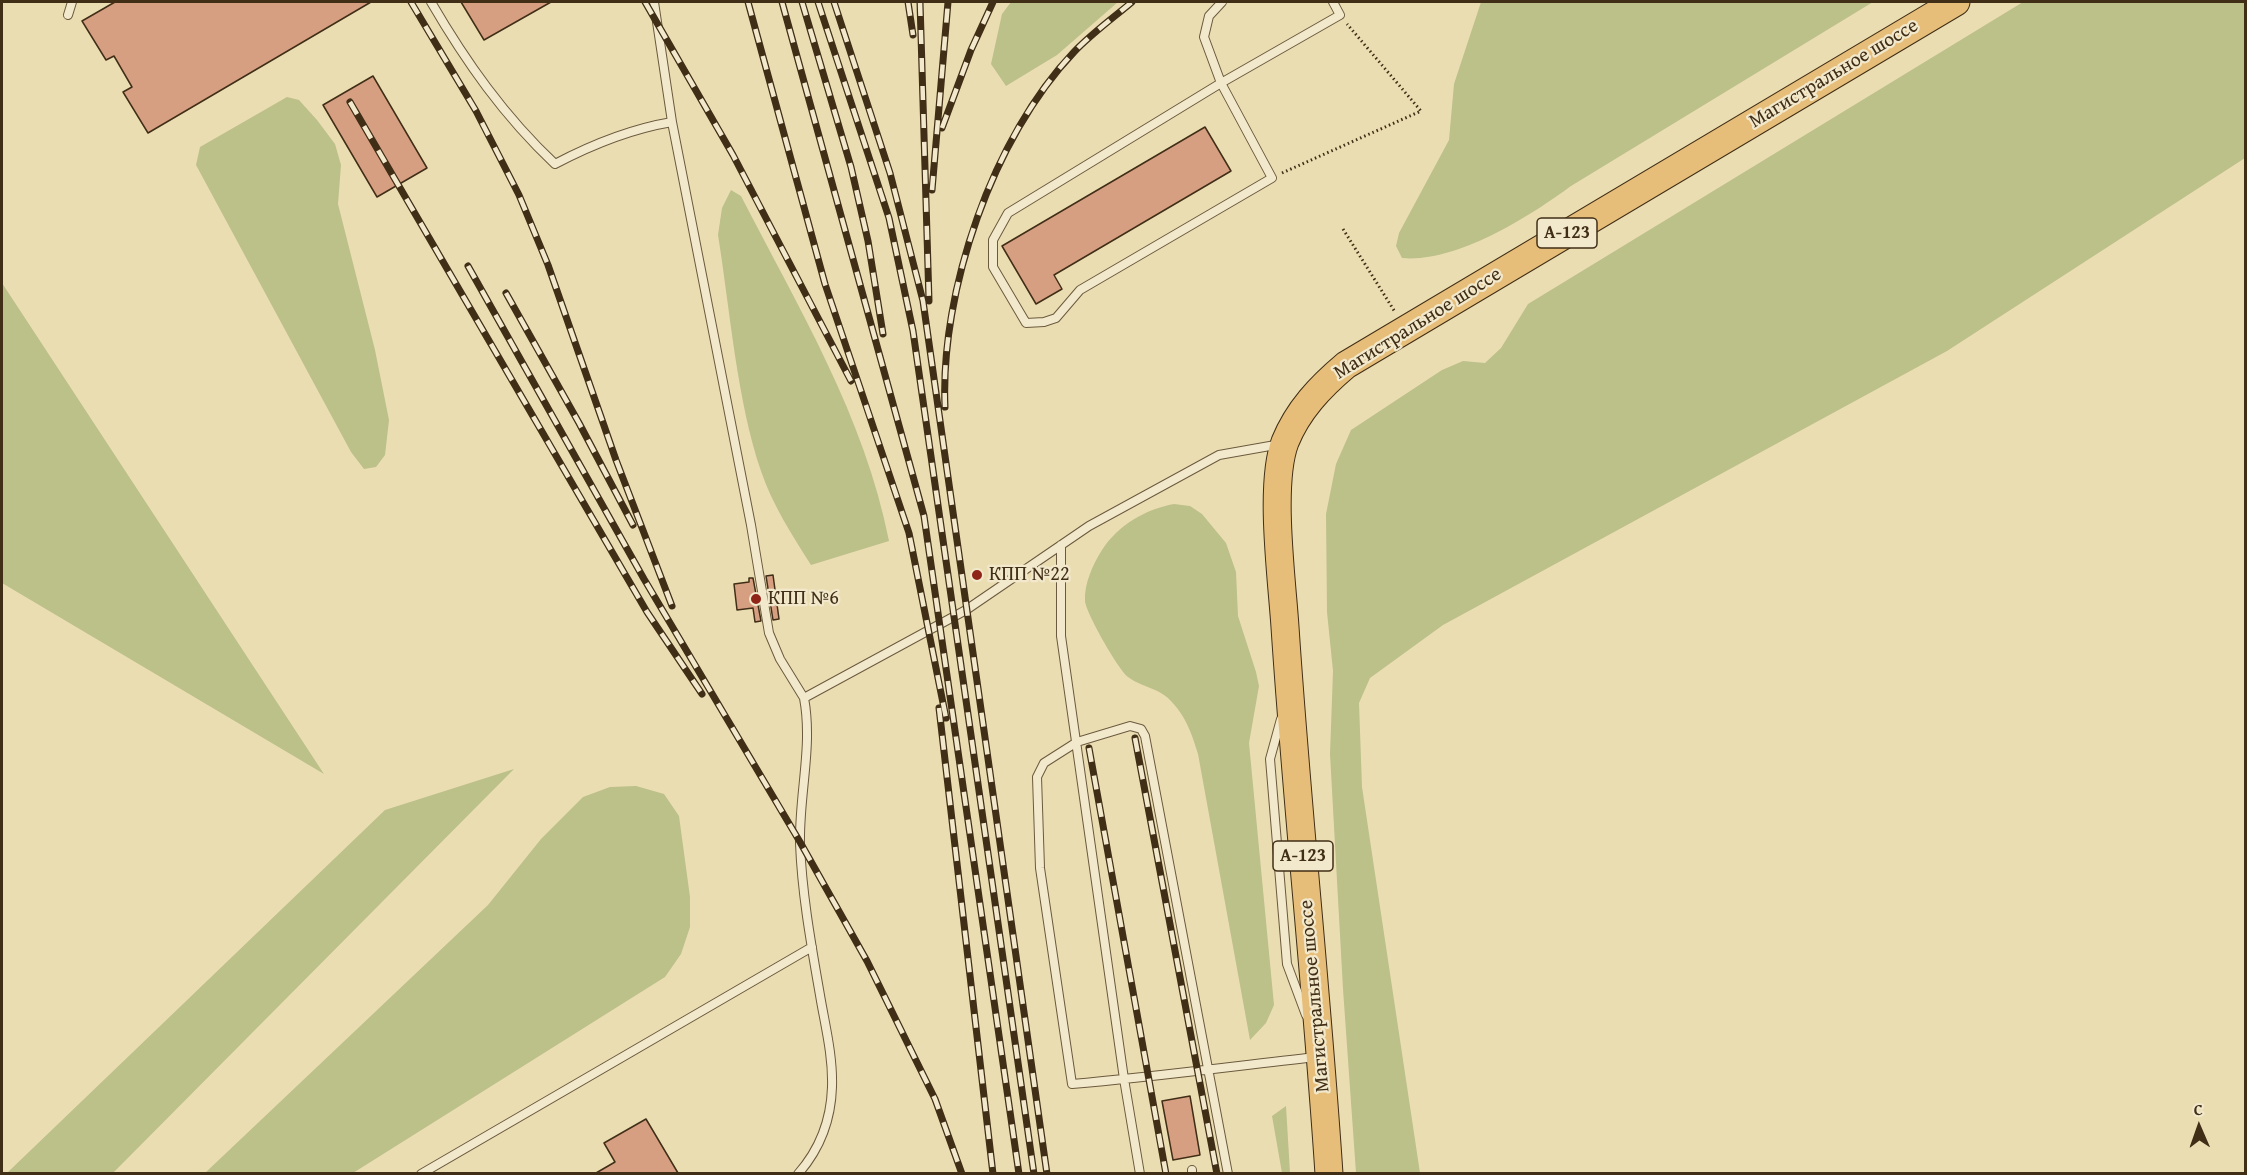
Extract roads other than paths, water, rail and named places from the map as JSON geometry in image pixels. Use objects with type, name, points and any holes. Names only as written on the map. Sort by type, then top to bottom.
[{"type":"main road","name":"Магистральное шоссе","points":[[1329,1173],[1289,689],[1278,483],[1285,443],[1300,412],[1319,388],[1346,365],[1956,2]]},
{"type":"lane","points":[[68,15],[72,2]]},
{"type":"lane","points":[[431,2],[481,81],[531,141],[555,164],[612,137],[672,122]]},
{"type":"lane","points":[[654,2],[672,122],[756,547],[768,633],[780,659],[804,698],[808,734],[800,842],[832,1086],[826,1128],[811,1158],[798,1173]]},
{"type":"lane","points":[[1222,2],[1209,16],[1204,37],[1221,83],[1272,178],[1080,290],[1056,318],[1044,322],[1026,323],[993,267],[993,240],[1008,213],[1221,83],[1340,15],[1333,2]]},
{"type":"lane","points":[[804,698],[966,610],[1089,526],[1219,455],[1285,443]]},
{"type":"lane","points":[[1061,545],[1061,636],[1124,1079],[1140,1173]]},
{"type":"lane","points":[[1228,1173],[1210,1069],[1145,736],[1141,729],[1130,726],[1077,742],[1044,762],[1037,777],[1043,888],[1072,1084],[1124,1079],[1210,1069],[1321,1056]]},
{"type":"lane","points":[[421,1173],[812,947]]},
{"type":"railway","points":[[411,2],[476,111],[519,195],[548,265],[616,460],[672,606]]},
{"type":"railway","points":[[645,2],[733,155],[851,381]]},
{"type":"railway","points":[[748,2],[825,284],[909,533],[946,718]]},
{"type":"railway","points":[[782,2],[924,516],[1019,1174]]},
{"type":"railway","points":[[802,2],[851,167],[868,241],[883,334]]},
{"type":"railway","points":[[818,2],[889,218],[913,331],[1034,1174]]},
{"type":"railway","points":[[834,2],[890,173],[923,301],[1047,1174]]},
{"type":"railway","points":[[908,2],[913,35]]},
{"type":"railway","points":[[920,2],[929,301]]},
{"type":"railway","points":[[932,190],[948,2]]},
{"type":"railway","points":[[942,128],[971,50],[993,2]]},
{"type":"railway","points":[[945,407],[946,362],[952,315],[962,266],[977,218],[996,171],[1019,127],[1045,87],[1081,45],[1132,2]]},
{"type":"railway","points":[[350,102],[647,612],[702,694]]},
{"type":"railway","points":[[468,266],[644,579],[800,842],[867,961],[935,1099],[962,1174]]},
{"type":"railway","points":[[506,293],[633,525]]},
{"type":"railway","points":[[939,708],[993,1174]]},
{"type":"railway","points":[[1135,738],[1217,1174]]},
{"type":"railway","points":[[1089,748],[1166,1174]]},
{"type":"place","name":"КПП №22","points":[[977,575]]},
{"type":"place","name":"КПП №6","points":[[756,599]]}]
